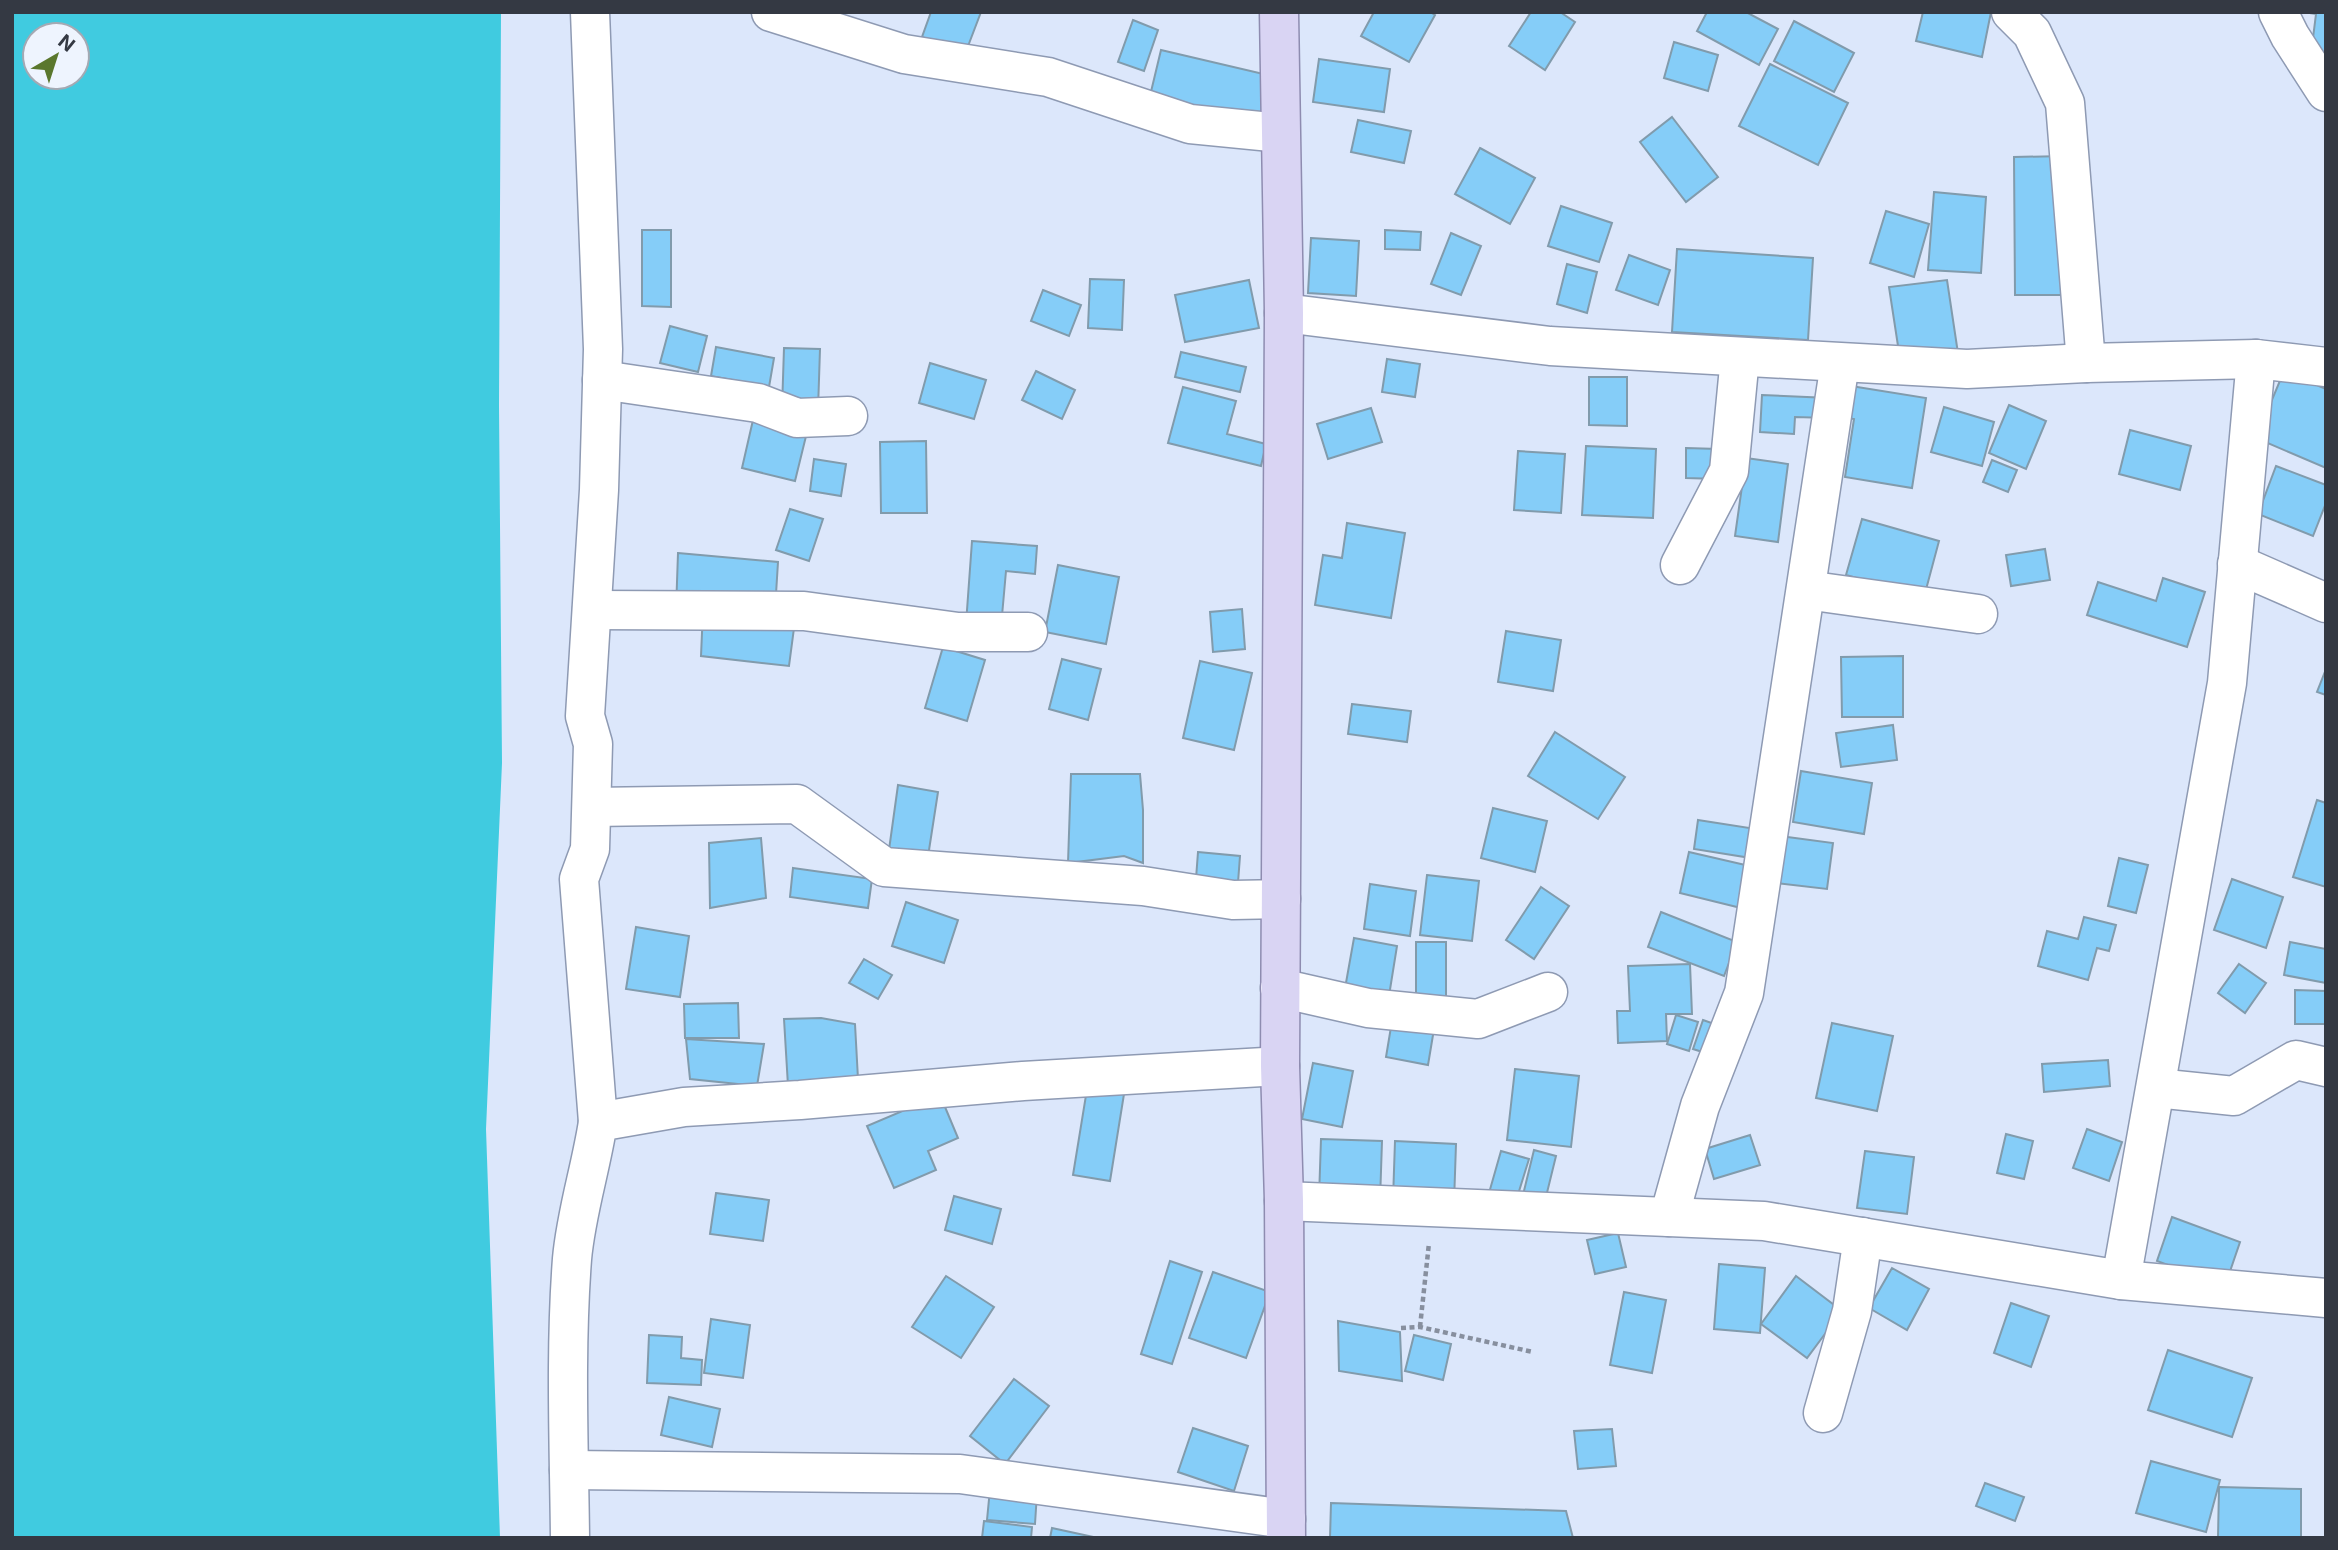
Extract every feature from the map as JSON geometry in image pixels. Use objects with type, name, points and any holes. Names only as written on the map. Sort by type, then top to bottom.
[{"type":"main road","points":[[1279,12],[1283,313],[1280,1066],[1284,1201],[1286,1529]]},
{"type":"street","points":[[570,1538],[568,1401],[572,1257],[598,1122],[579,879],[590,849],[593,744],[585,716],[603,380],[590,12]]},
{"type":"street","points":[[771,12],[904,54],[1048,77],[1191,124],[1280,132]]},
{"type":"street","points":[[2011,12],[2032,33],[2065,103],[2086,363]]},
{"type":"street","points":[[2278,12],[2326,92]]},
{"type":"street","points":[[1283,313],[1550,346],[1840,363],[1967,369],[2256,359],[2326,367]]},
{"type":"street","points":[[1680,565],[1729,471],[1740,357]]},
{"type":"street","points":[[2121,1280],[2227,683],[2256,359]]},
{"type":"street","points":[[1669,1217],[1700,1106],[1744,993],[1840,363]]},
{"type":"street","points":[[603,380],[758,403],[797,418],[848,416]]},
{"type":"street","points":[[2237,564],[2326,603]]},
{"type":"street","points":[[1806,590],[1978,614]]},
{"type":"street","points":[[592,610],[804,611],[958,632],[1028,632]]},
{"type":"street","points":[[592,807],[797,804],[884,867],[1143,886],[1233,900],[1281,899]]},
{"type":"street","points":[[1280,988],[1368,1008],[1478,1019],[1548,992]]},
{"type":"street","points":[[2155,1088],[2234,1096],[2296,1060],[2326,1068]]},
{"type":"street","points":[[598,1122],[684,1107],[1023,1081],[1280,1066]]},
{"type":"street","points":[[1284,1201],[1764,1221],[2121,1280],[2326,1298]]},
{"type":"street","points":[[1823,1413],[1852,1311],[1863,1237]]},
{"type":"street","points":[[569,1469],[960,1474],[1286,1529]]},
{"type":"path","points":[[1420,1327],[1433,1208]]},
{"type":"path","points":[[1401,1328],[1420,1327],[1533,1352]]},
{"type":"water","points":[[12,12],[501,12],[499,406],[502,763],[486,1129],[500,1538],[12,1538]]},
{"type":"building","points":[[931,12],[981,12],[965,54],[922,37]]},
{"type":"building","points":[[1374,12],[1430,12],[1435,15],[1409,62],[1361,36]]},
{"type":"building","points":[[1531,12],[1560,12],[1575,22],[1545,70],[1509,46]]},
{"type":"building","points":[[1707,12],[1746,12],[1778,29],[1759,65],[1697,31]]},
{"type":"building","points":[[1923,12],[1991,12],[1982,57],[1916,41]]},
{"type":"building","points":[[2303,12],[2326,12],[2326,64],[2310,62],[2316,14]]},
{"type":"building","points":[[1133,20],[1158,30],[1144,71],[1118,62]]},
{"type":"building","points":[[1794,21],[1854,53],[1834,92],[1774,61]]},
{"type":"building","points":[[1674,42],[1718,55],[1708,91],[1664,78]]},
{"type":"building","points":[[1161,50],[1272,76],[1260,126],[1149,100]]},
{"type":"building","points":[[1319,59],[1390,69],[1384,112],[1313,102]]},
{"type":"building","points":[[1770,64],[1848,103],[1818,165],[1739,126]]},
{"type":"building","points":[[1672,117],[1718,177],[1686,202],[1640,142]]},
{"type":"building","points":[[1358,120],[1411,131],[1404,163],[1351,152]]},
{"type":"building","points":[[1480,148],[1535,178],[1510,224],[1455,194]]},
{"type":"building","points":[[2064,156],[2065,295],[2015,295],[2014,157]]},
{"type":"building","points":[[1934,192],[1986,197],[1981,273],[1928,270]]},
{"type":"building","points":[[1561,206],[1612,223],[1599,262],[1548,246]]},
{"type":"building","points":[[1886,211],[1929,224],[1914,277],[1870,263]]},
{"type":"building","points":[[642,230],[671,230],[671,307],[642,306]]},
{"type":"building","points":[[1385,230],[1421,232],[1420,250],[1385,249]]},
{"type":"building","points":[[1451,233],[1481,246],[1461,295],[1431,284]]},
{"type":"building","points":[[1311,238],[1359,241],[1356,296],[1308,293]]},
{"type":"building","points":[[1677,249],[1813,258],[1808,340],[1672,332]]},
{"type":"building","points":[[1629,255],[1670,270],[1658,305],[1616,290]]},
{"type":"building","points":[[1567,264],[1597,272],[1587,313],[1557,304]]},
{"type":"building","points":[[1090,279],[1124,280],[1122,330],[1088,328]]},
{"type":"building","points":[[1249,280],[1259,328],[1185,342],[1175,295]]},
{"type":"building","points":[[1947,280],[1959,360],[1900,359],[1889,287]]},
{"type":"building","points":[[1043,290],[1081,305],[1069,336],[1031,321]]},
{"type":"building","points":[[670,326],[707,336],[698,372],[660,363]]},
{"type":"building","points":[[716,347],[774,358],[769,387],[711,376]]},
{"type":"building","points":[[784,348],[820,349],[818,410],[782,409]]},
{"type":"building","points":[[1181,352],[1246,367],[1240,392],[1175,377]]},
{"type":"building","points":[[1387,359],[1420,364],[1415,397],[1382,392]]},
{"type":"building","points":[[930,363],[986,380],[974,419],[919,403]]},
{"type":"building","points":[[1036,371],[1075,390],[1062,419],[1022,400]]},
{"type":"building","points":[[2284,371],[2326,389],[2326,468],[2256,438]]},
{"type":"building","points":[[1589,377],[1627,377],[1627,426],[1589,425]]},
{"type":"building","points":[[1851,386],[1926,398],[1912,488],[1845,477],[1854,419],[1846,418]]},
{"type":"building","points":[[1183,387],[1236,401],[1227,434],[1266,444],[1261,466],[1168,443]]},
{"type":"building","points":[[1762,395],[1829,398],[1828,418],[1795,417],[1794,434],[1760,432]]},
{"type":"building","points":[[2009,405],[2046,421],[2026,469],[1989,453]]},
{"type":"building","points":[[1944,407],[1994,422],[1982,466],[1931,452]]},
{"type":"building","points":[[1371,408],[1382,442],[1328,459],[1317,424]]},
{"type":"building","points":[[753,420],[807,432],[795,481],[742,468]]},
{"type":"building","points":[[2130,430],[2191,446],[2180,490],[2119,474]]},
{"type":"building","points":[[926,441],[927,513],[881,513],[880,442]]},
{"type":"building","points":[[1586,446],[1656,449],[1653,518],[1582,515]]},
{"type":"building","points":[[1686,448],[1718,449],[1718,479],[1686,478]]},
{"type":"building","points":[[1518,451],[1565,454],[1561,513],[1514,510]]},
{"type":"building","points":[[1746,458],[1788,464],[1778,542],[1735,536]]},
{"type":"building","points":[[814,459],[846,464],[841,496],[810,491]]},
{"type":"building","points":[[1992,460],[2017,470],[2008,492],[1983,482]]},
{"type":"building","points":[[2276,466],[2326,485],[2326,503],[2313,536],[2258,514]]},
{"type":"building","points":[[790,509],[823,519],[809,561],[776,550]]},
{"type":"building","points":[[1862,519],[1939,541],[1924,597],[1846,575]]},
{"type":"building","points":[[1347,523],[1405,533],[1391,618],[1315,605],[1323,555],[1342,558]]},
{"type":"building","points":[[972,541],[1037,546],[1035,574],[1006,571],[1001,627],[966,624]]},
{"type":"building","points":[[2045,549],[2050,580],[2011,586],[2006,555]]},
{"type":"building","points":[[678,553],[778,562],[775,610],[676,611]]},
{"type":"building","points":[[1058,565],[1119,577],[1106,644],[1045,632]]},
{"type":"building","points":[[2163,578],[2205,592],[2187,647],[2087,615],[2098,582],[2156,601]]},
{"type":"building","points":[[1242,609],[1245,649],[1213,652],[1210,612]]},
{"type":"building","points":[[703,610],[796,613],[789,666],[701,656]]},
{"type":"building","points":[[1506,631],[1561,640],[1553,691],[1498,682]]},
{"type":"building","points":[[943,647],[985,660],[967,721],[925,708]]},
{"type":"building","points":[[1903,656],[1903,717],[1842,717],[1841,657]]},
{"type":"building","points":[[1062,659],[1101,669],[1088,720],[1049,709]]},
{"type":"building","points":[[1200,661],[1252,673],[1234,750],[1183,738]]},
{"type":"building","points":[[2326,669],[2326,695],[2317,692]]},
{"type":"building","points":[[1352,704],[1411,711],[1407,742],[1348,734]]},
{"type":"building","points":[[1893,725],[1897,760],[1841,767],[1836,733]]},
{"type":"building","points":[[1555,732],[1625,777],[1598,819],[1528,776]]},
{"type":"building","points":[[1801,771],[1872,783],[1864,834],[1793,822]]},
{"type":"building","points":[[1071,774],[1140,774],[1143,863],[1124,856],[1068,863]]},
{"type":"building","points":[[898,785],[938,792],[927,863],[888,857]]},
{"type":"building","points":[[2317,800],[2326,803],[2326,887],[2293,877]]},
{"type":"building","points":[[1493,808],[1547,821],[1535,872],[1481,858]]},
{"type":"building","points":[[1698,820],[1756,829],[1751,858],[1694,849]]},
{"type":"building","points":[[1780,836],[1833,843],[1827,889],[1775,883]]},
{"type":"building","points":[[761,838],[766,898],[710,908],[709,843]]},
{"type":"building","points":[[1198,852],[1240,856],[1237,896],[1195,892]]},
{"type":"building","points":[[1689,852],[1754,867],[1745,909],[1680,893]]},
{"type":"building","points":[[2119,858],[2148,865],[2136,913],[2108,906]]},
{"type":"building","points":[[793,868],[872,879],[868,908],[790,897]]},
{"type":"building","points":[[1427,875],[1479,881],[1472,941],[1420,935]]},
{"type":"building","points":[[2232,879],[2283,897],[2266,948],[2214,930]]},
{"type":"building","points":[[1370,884],[1416,891],[1410,936],[1364,929]]},
{"type":"building","points":[[1541,887],[1569,906],[1534,959],[1506,940]]},
{"type":"building","points":[[906,902],[958,920],[944,963],[892,946]]},
{"type":"building","points":[[1661,912],[1737,942],[1724,976],[1648,947]]},
{"type":"building","points":[[2084,917],[2116,925],[2109,951],[2097,948],[2088,980],[2038,966],[2047,931],[2078,939]]},
{"type":"building","points":[[636,927],[689,936],[680,997],[626,989]]},
{"type":"building","points":[[1354,938],[1397,946],[1388,1002],[1344,994]]},
{"type":"building","points":[[1416,942],[1446,942],[1446,1008],[1416,1008]]},
{"type":"building","points":[[2290,942],[2326,949],[2326,983],[2284,975]]},
{"type":"building","points":[[864,959],[892,975],[878,999],[849,983]]},
{"type":"building","points":[[1690,964],[1692,1014],[1666,1014],[1667,1041],[1618,1043],[1617,1011],[1630,1011],[1628,966]]},
{"type":"building","points":[[2239,964],[2266,983],[2245,1013],[2218,993]]},
{"type":"building","points":[[2295,990],[2326,991],[2326,1024],[2295,1024]]},
{"type":"building","points":[[738,1003],[739,1038],[685,1038],[684,1004]]},
{"type":"building","points":[[1393,1015],[1435,1023],[1428,1065],[1386,1057]]},
{"type":"building","points":[[1676,1015],[1698,1022],[1689,1051],[1667,1044]]},
{"type":"building","points":[[821,1018],[855,1024],[858,1079],[788,1086],[784,1019]]},
{"type":"building","points":[[1703,1020],[1723,1027],[1712,1055],[1693,1049]]},
{"type":"building","points":[[1832,1023],[1893,1036],[1877,1111],[1816,1098]]},
{"type":"building","points":[[686,1039],[764,1044],[757,1086],[690,1079]]},
{"type":"building","points":[[2108,1060],[2110,1086],[2044,1092],[2042,1064]]},
{"type":"building","points":[[1313,1063],[1353,1071],[1342,1127],[1302,1119]]},
{"type":"building","points":[[1515,1069],[1579,1076],[1571,1147],[1507,1140]]},
{"type":"building","points":[[1087,1089],[1124,1094],[1110,1181],[1073,1175]]},
{"type":"building","points":[[940,1095],[958,1138],[928,1151],[936,1170],[894,1188],[867,1126]]},
{"type":"building","points":[[2087,1129],[2122,1142],[2109,1181],[2073,1168]]},
{"type":"building","points":[[2006,1134],[2033,1141],[2024,1179],[1997,1173]]},
{"type":"building","points":[[1750,1135],[1760,1165],[1714,1179],[1705,1149]]},
{"type":"building","points":[[1321,1139],[1382,1141],[1380,1201],[1319,1198]]},
{"type":"building","points":[[1395,1141],[1456,1144],[1454,1203],[1393,1200]]},
{"type":"building","points":[[1534,1150],[1556,1156],[1543,1209],[1521,1203]]},
{"type":"building","points":[[1501,1151],[1529,1159],[1516,1201],[1489,1193]]},
{"type":"building","points":[[1865,1151],[1914,1157],[1907,1214],[1857,1208]]},
{"type":"building","points":[[716,1193],[769,1200],[763,1241],[710,1234]]},
{"type":"building","points":[[954,1196],[1001,1209],[992,1244],[945,1230]]},
{"type":"building","points":[[2172,1217],[2240,1242],[2225,1286],[2157,1261]]},
{"type":"building","points":[[1618,1233],[1626,1267],[1595,1274],[1587,1240]]},
{"type":"building","points":[[1170,1261],[1202,1272],[1172,1364],[1141,1354]]},
{"type":"building","points":[[1719,1264],[1765,1268],[1760,1333],[1714,1329]]},
{"type":"building","points":[[1892,1268],[1929,1289],[1907,1330],[1869,1308]]},
{"type":"building","points":[[1213,1272],[1270,1292],[1246,1358],[1189,1338]]},
{"type":"building","points":[[946,1276],[994,1307],[961,1358],[912,1327]]},
{"type":"building","points":[[1796,1276],[1842,1311],[1807,1358],[1761,1324]]},
{"type":"building","points":[[1624,1292],[1666,1300],[1652,1373],[1610,1365]]},
{"type":"building","points":[[2011,1303],[2049,1316],[2031,1367],[1994,1353]]},
{"type":"building","points":[[711,1319],[750,1325],[743,1378],[704,1373]]},
{"type":"building","points":[[1338,1321],[1400,1332],[1402,1381],[1339,1371]]},
{"type":"building","points":[[649,1335],[682,1337],[681,1358],[702,1360],[701,1385],[647,1383]]},
{"type":"building","points":[[1414,1335],[1451,1344],[1443,1380],[1405,1371]]},
{"type":"building","points":[[2168,1350],[2252,1378],[2232,1437],[2148,1410]]},
{"type":"building","points":[[1014,1379],[1049,1406],[1005,1464],[970,1436]]},
{"type":"building","points":[[669,1397],[720,1409],[712,1447],[661,1435]]},
{"type":"building","points":[[1193,1428],[1248,1446],[1234,1491],[1178,1472]]},
{"type":"building","points":[[1612,1429],[1616,1466],[1578,1469],[1574,1431]]},
{"type":"building","points":[[2151,1461],[2220,1480],[2206,1532],[2136,1513]]},
{"type":"building","points":[[1985,1483],[2024,1497],[2015,1521],[1976,1506]]},
{"type":"building","points":[[2219,1487],[2301,1489],[2301,1538],[2218,1538]]},
{"type":"building","points":[[990,1489],[1037,1493],[1035,1524],[987,1520]]},
{"type":"building","points":[[1331,1503],[1566,1511],[1573,1538],[1330,1538]]},
{"type":"building","points":[[984,1521],[1032,1527],[1031,1538],[982,1538]]},
{"type":"building","points":[[1052,1528],[1098,1538],[1050,1538]]}]
